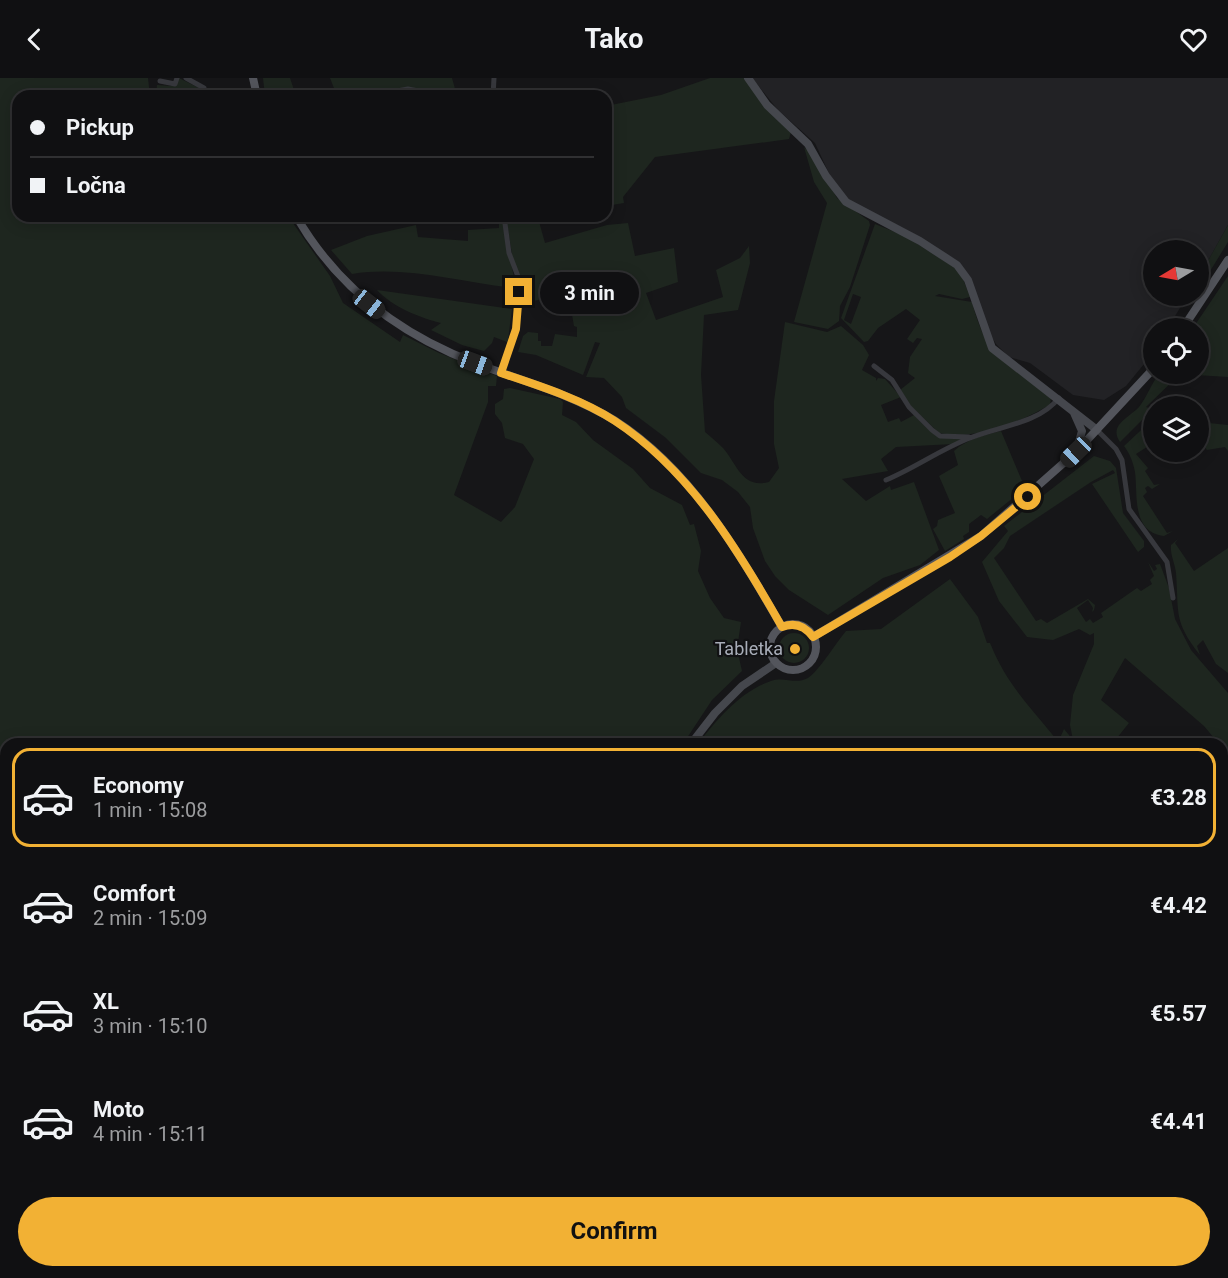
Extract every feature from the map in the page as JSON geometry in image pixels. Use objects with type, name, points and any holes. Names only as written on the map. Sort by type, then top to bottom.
[{"type":"main road","points":[[301,222],[329,265],[349,286],[390,320],[444,351],[548,389],[595,410],[634,434],[668,463],[697,496],[726,537],[782,627]]},
{"type":"main road","points":[[1190,318],[1228,260]]},
{"type":"main road","points":[[813,637],[981,536],[1060,468],[1143,380]]},
{"type":"main road","points":[[789,624],[803,627],[813,637],[815,651],[813,658],[802,668],[788,670],[776,663],[772,657],[770,644],[772,637],[782,627],[789,624]]},
{"type":"street","points":[[160,81],[175,84],[177,78]]},
{"type":"street","points":[[186,78],[204,88],[203,90]]},
{"type":"street","points":[[748,78],[767,105],[808,144],[826,176],[846,202],[915,237],[961,269],[968,280],[992,348],[1000,357],[1068,405],[1116,449],[1122,460],[1129,509],[1167,562],[1173,598]]},
{"type":"street","points":[[501,373],[516,329],[519,305],[519,279],[509,253],[505,222]]},
{"type":"street","points":[[874,366],[892,380],[909,407],[940,436],[971,437]]},
{"type":"street","points":[[886,480],[971,437],[1037,415],[1053,405],[1059,398]]},
{"type":"street","points":[[1060,468],[1077,449],[1082,435],[1079,420],[1068,405]]},
{"type":"street","points":[[696,738],[715,712],[742,686],[776,663]]},
{"type":"shaded area","points":[[0,78],[148,78],[149,90],[12,90],[12,222],[292,222],[330,276],[343,303],[400,342],[403,335],[439,353],[497,376],[496,386],[488,386],[488,402],[454,495],[501,522],[515,507],[534,459],[523,444],[505,438],[502,423],[495,414],[495,404],[503,399],[504,389],[510,388],[560,399],[563,402],[562,415],[576,422],[593,440],[633,469],[650,488],[682,505],[690,525],[694,524],[701,551],[698,571],[710,598],[724,618],[741,622],[737,649],[742,671],[712,700],[687,738],[0,738]]},
{"type":"shaded area","points":[[179,78],[199,90],[157,90],[157,85],[172,86]]},
{"type":"shaded area","points":[[263,78],[290,78],[294,90],[264,90]]},
{"type":"shaded area","points":[[330,78],[452,78],[455,90],[407,88],[335,90]]},
{"type":"shaded area","points":[[710,78],[745,78],[773,116],[791,132],[789,139],[655,157],[623,197],[624,203],[612,205],[612,105],[661,95]]},
{"type":"shaded area","points":[[752,78],[1228,78],[1228,225],[1209,259],[1209,240],[1143,240],[1143,306],[1181,306],[1174,318],[1143,318],[1143,365],[1126,386],[1104,400],[1073,395],[1030,363],[1009,357],[996,344],[988,331],[970,278],[959,262],[909,231],[850,201],[832,180],[815,143],[778,110]]},
{"type":"shaded area","points":[[804,147],[837,198],[869,221],[870,225],[850,287],[840,306],[839,321],[828,329],[794,322],[827,203],[814,182]]},
{"type":"shaded area","points":[[499,222],[503,222],[516,288],[413,273],[352,274],[331,250],[367,236],[416,225],[418,237],[468,241],[468,230],[499,228]]},
{"type":"shaded area","points":[[507,222],[539,222],[545,243],[607,225],[628,223],[635,256],[674,248],[678,282],[646,293],[656,320],[723,297],[716,270],[740,258],[749,246],[750,263],[738,310],[704,315],[701,375],[705,432],[723,448],[746,479],[752,482],[769,482],[779,468],[774,444],[774,401],[785,322],[827,332],[841,326],[863,345],[869,355],[862,370],[876,378],[876,381],[878,378],[885,379],[901,397],[881,405],[888,422],[899,418],[901,422],[914,415],[934,433],[960,437],[960,441],[953,444],[896,447],[881,459],[888,471],[842,479],[866,501],[890,486],[891,490],[914,482],[939,550],[920,565],[883,578],[828,615],[789,590],[775,576],[765,561],[753,528],[750,507],[738,492],[722,480],[701,473],[666,438],[626,408],[622,397],[604,378],[586,377],[600,343],[595,342],[583,375],[536,355],[518,352],[523,336],[528,332],[538,333],[541,346],[552,346],[555,334],[577,337],[577,327],[574,326],[569,298],[564,299],[562,296],[521,303],[521,281],[528,280],[528,277],[521,277],[513,261]]},
{"type":"shaded area","points":[[875,224],[905,236],[960,271],[970,297],[962,299],[939,294],[935,296],[972,302],[978,322],[992,349],[1001,359],[1051,398],[1050,405],[1011,424],[983,432],[954,435],[939,433],[911,406],[900,390],[915,378],[908,373],[910,357],[922,339],[917,338],[913,343],[907,339],[920,320],[906,309],[878,328],[868,341],[864,342],[841,318]],"holes":[[[853,294],[861,297],[851,324],[844,320]]]},
{"type":"shaded area","points":[[1228,225],[1228,242],[1209,273],[1209,259]]},
{"type":"shaded area","points":[[1228,276],[1228,377],[1209,376],[1209,318],[1200,318]]},
{"type":"shaded area","points":[[377,290],[512,309],[508,340],[507,342],[494,337],[492,343],[484,351],[462,345],[431,330],[441,323],[406,311]]},
{"type":"shaded area","points":[[1153,384],[1170,384],[1157,396],[1146,396]]},
{"type":"shaded area","points":[[1143,401],[1143,419],[1120,442],[1117,436],[1118,426]]},
{"type":"shaded area","points":[[1209,423],[1228,425],[1228,451],[1225,447],[1209,450]]},
{"type":"shaded area","points":[[1143,428],[1143,449],[1136,454],[1148,468],[1145,471],[1154,485],[1160,484],[1152,489],[1148,486],[1145,488],[1147,492],[1143,496],[1167,533],[1173,531],[1164,536],[1153,533],[1141,520],[1134,468],[1124,446]]},
{"type":"shaded area","points":[[1001,431],[1025,488],[987,519],[981,515],[969,524],[969,532],[963,536],[964,539],[945,551],[933,529],[937,526],[938,520],[955,513],[939,476],[958,465],[954,451],[964,443]]},
{"type":"shaded area","points":[[1094,456],[1110,461],[1116,468],[1123,513],[1144,541],[1144,547],[1138,552],[1092,484],[1115,473],[1113,470],[1010,536],[1004,548],[994,558],[1036,621],[1041,619],[1047,623],[1088,599],[1095,605],[1092,612],[1093,608],[1088,600],[1077,608],[1086,622],[1090,619],[1093,623],[1103,617],[1101,613],[1137,588],[1141,591],[1152,584],[1150,580],[1154,576],[1148,562],[1154,571],[1157,569],[1155,565],[1160,564],[1169,588],[1175,619],[1191,650],[1228,693],[1228,738],[1214,738],[1204,726],[1125,658],[1101,700],[1129,723],[1117,738],[1073,738],[1070,725],[1073,695],[1094,644],[1094,633],[1090,635],[1079,629],[1053,640],[1027,637],[999,601],[982,562],[1008,531],[1004,526]]},
{"type":"shaded area","points":[[1178,539],[1175,543],[1194,571],[1228,548],[1228,673],[1216,664],[1203,640],[1197,646],[1200,655],[1181,624],[1171,549],[1171,545]]},
{"type":"shaded area","points":[[950,579],[978,617],[987,643],[990,643],[1019,694],[1055,738],[703,738],[722,716],[750,692],[771,681],[780,679],[799,681],[808,678],[822,664],[846,631],[881,629]]},
{"type":"shaded area","points":[[794,633],[800,634],[808,642],[808,654],[800,662],[794,663],[788,662],[780,654],[779,648],[780,642],[788,634]]},
{"type":"shaded area","points":[[1064,729],[1071,738],[1060,738]]},
{"type":"place","name":"Tabletka","points":[[795,649]]},
{"type":"route","points":[[519,292],[518,321],[501,373],[548,389],[595,410],[634,434],[668,463],[697,496],[726,537],[782,627],[796,624],[809,631],[813,637],[950,557],[981,536],[1028,497]]}]
